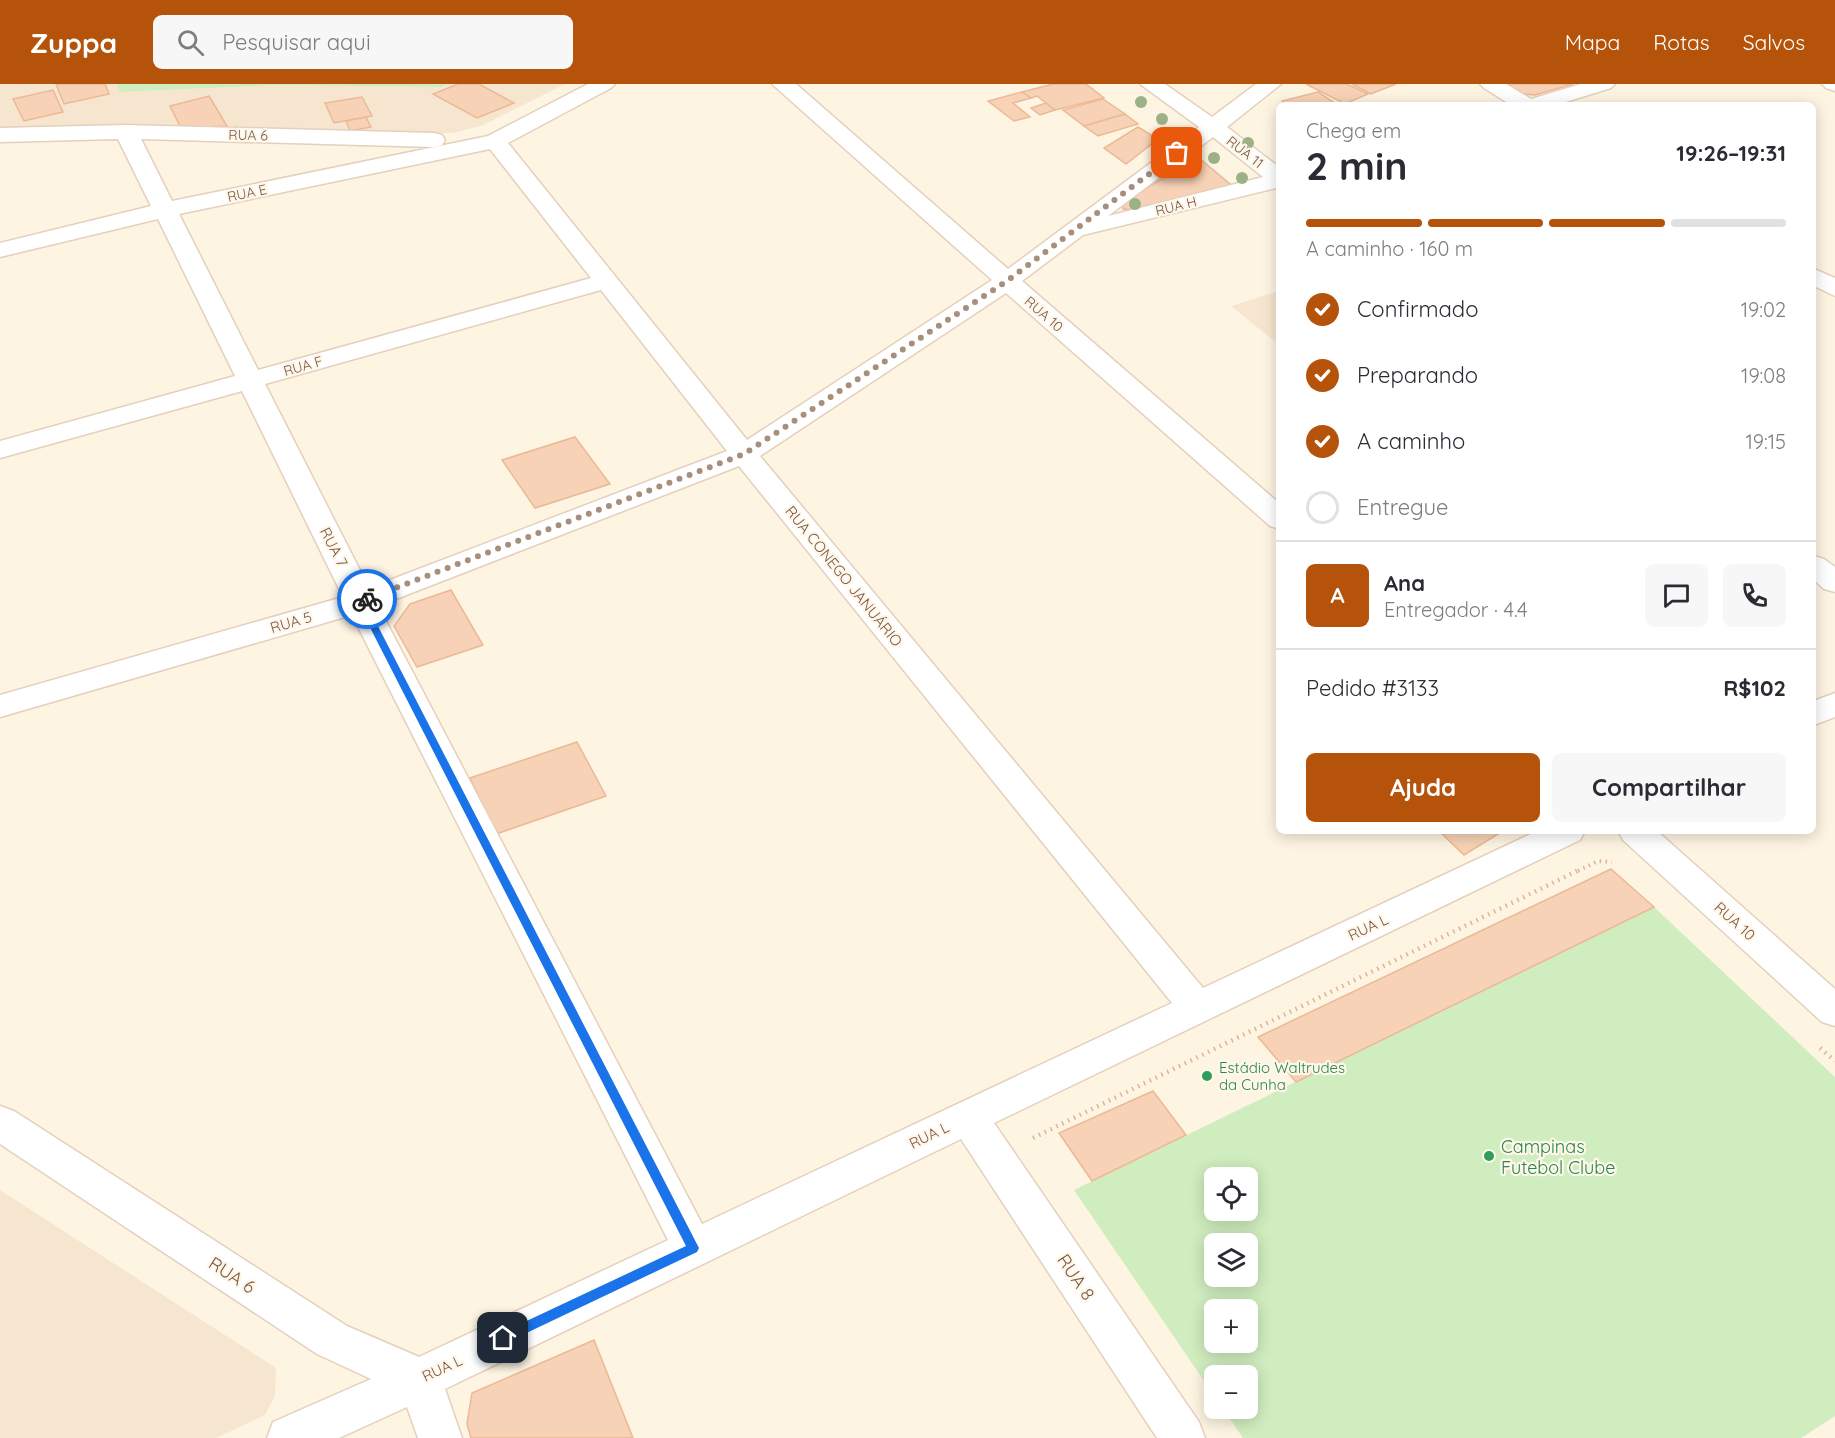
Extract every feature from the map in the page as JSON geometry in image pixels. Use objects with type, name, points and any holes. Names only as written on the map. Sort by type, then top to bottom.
[{"type":"street","points":[[495,141],[604,84]]},
{"type":"street","name":"RUA 10","points":[[783,84],[1276,516]]},
{"type":"street","name":"RUA 11","points":[[1150,84],[1213,127],[1276,177]]},
{"type":"street","name":"RUA 5","points":[[0,706],[361,602],[744,454],[1007,281],[1270,84]]},
{"type":"street","points":[[1491,84],[1521,102]]},
{"type":"street","points":[[1543,102],[1604,84]]},
{"type":"street","name":"RUA 6","points":[[0,135],[126,132],[495,141]]},
{"type":"street","name":"RUA 7","points":[[126,132],[361,602],[693,1248]]},
{"type":"street","name":"RUA E","points":[[0,250],[165,210],[495,141]]},
{"type":"street","name":"RUA CONEGO JANUÁRIO","points":[[495,141],[744,454],[1198,1008]]},
{"type":"street","name":"RUA H","points":[[1072,233],[1276,181]]},
{"type":"street","points":[[1816,277],[1835,289]]},
{"type":"street","name":"RUA F","points":[[0,450],[607,281]]},
{"type":"street","points":[[1816,568],[1835,582]]},
{"type":"street","points":[[1816,713],[1835,704]]},
{"type":"street","name":"RUA L","points":[[289,1438],[419,1379],[1563,834]]},
{"type":"street","name":"RUA 10","points":[[1638,834],[1835,1011]]},
{"type":"street","name":"RUA 8","points":[[968,1117],[1184,1438]]},
{"type":"street","name":"RUA 6","points":[[0,1123],[332,1340],[419,1379]]},
{"type":"street","points":[[419,1379],[440,1438]]},
{"type":"path","points":[[1022,1143],[1598,861],[1621,862]]},
{"type":"path","points":[[1818,1045],[1835,1061]]},
{"type":"shaded area","points":[[0,84],[116,84],[120,92],[277,85],[440,87],[448,84],[565,84],[481,126],[452,133],[97,127],[0,128]]},
{"type":"shaded area","points":[[1276,292],[1276,342],[1231,306]]},
{"type":"shaded area","points":[[0,1190],[276,1368],[275,1395],[265,1415],[216,1438],[0,1438]]},
{"type":"green space","points":[[116,84],[448,84],[441,87],[277,85],[120,92]]},
{"type":"green space","name":"Campinas Futebol Clube","points":[[1654,907],[1835,1077],[1835,1416],[1801,1438],[1243,1438],[1230,1419],[1258,1419],[1258,1365],[1204,1365],[1204,1381],[1074,1190]]},
{"type":"building","points":[[56,84],[105,84],[109,94],[64,104]]},
{"type":"building","points":[[458,84],[479,84],[514,103],[477,118],[433,94]]},
{"type":"building","points":[[1053,84],[1086,84],[1104,98],[1055,110],[1037,96],[1031,98],[1022,92]]},
{"type":"building","points":[[1306,84],[1347,84],[1368,94],[1350,102],[1341,102]]},
{"type":"building","points":[[1352,84],[1396,84],[1371,94]]},
{"type":"building","points":[[1504,84],[1573,84],[1535,95],[1521,94]]},
{"type":"building","points":[[53,90],[63,112],[24,121],[13,99]]},
{"type":"building","points":[[1022,92],[1031,98],[1013,103],[1030,117],[1014,121],[988,101]]},
{"type":"building","points":[[1318,92],[1333,102],[1283,102]]},
{"type":"building","points":[[209,96],[227,126],[181,128],[170,106]]},
{"type":"building","points":[[362,97],[372,116],[334,123],[325,103]]},
{"type":"building","points":[[1103,99],[1125,114],[1084,126],[1063,110]]},
{"type":"building","points":[[1046,103],[1055,110],[1040,115],[1031,108]]},
{"type":"building","points":[[1125,114],[1138,124],[1098,136],[1084,126]]},
{"type":"building","points":[[366,117],[371,127],[350,131],[346,121]]},
{"type":"building","points":[[1138,127],[1158,139],[1126,164],[1104,148]]},
{"type":"building","points":[[1198,157],[1231,185],[1139,210],[1123,209],[1123,204],[1127,200]]},
{"type":"building","points":[[575,437],[610,484],[535,508],[502,460]]},
{"type":"building","points":[[451,590],[483,645],[417,667],[394,626],[410,604]]},
{"type":"building","points":[[577,742],[606,796],[496,834],[470,778]]},
{"type":"building","points":[[1442,834],[1498,834],[1464,855]]},
{"type":"building","points":[[1611,869],[1654,907],[1296,1082],[1258,1037]]},
{"type":"building","points":[[1153,1091],[1186,1135],[1092,1181],[1059,1133]]},
{"type":"building","points":[[594,1340],[633,1438],[471,1438],[467,1424],[472,1393]]},
{"type":"way so far","points":[[367,599],[744,454],[1007,281],[1177,153]]},
{"type":"place","name":"Estádio Waltrudes da Cunha","points":[[1207,1076]]},
{"type":"place","name":"Campinas Futebol Clube","points":[[1489,1156]]},
{"type":"route","points":[[367,599],[361,602],[693,1248],[503,1338]]}]
